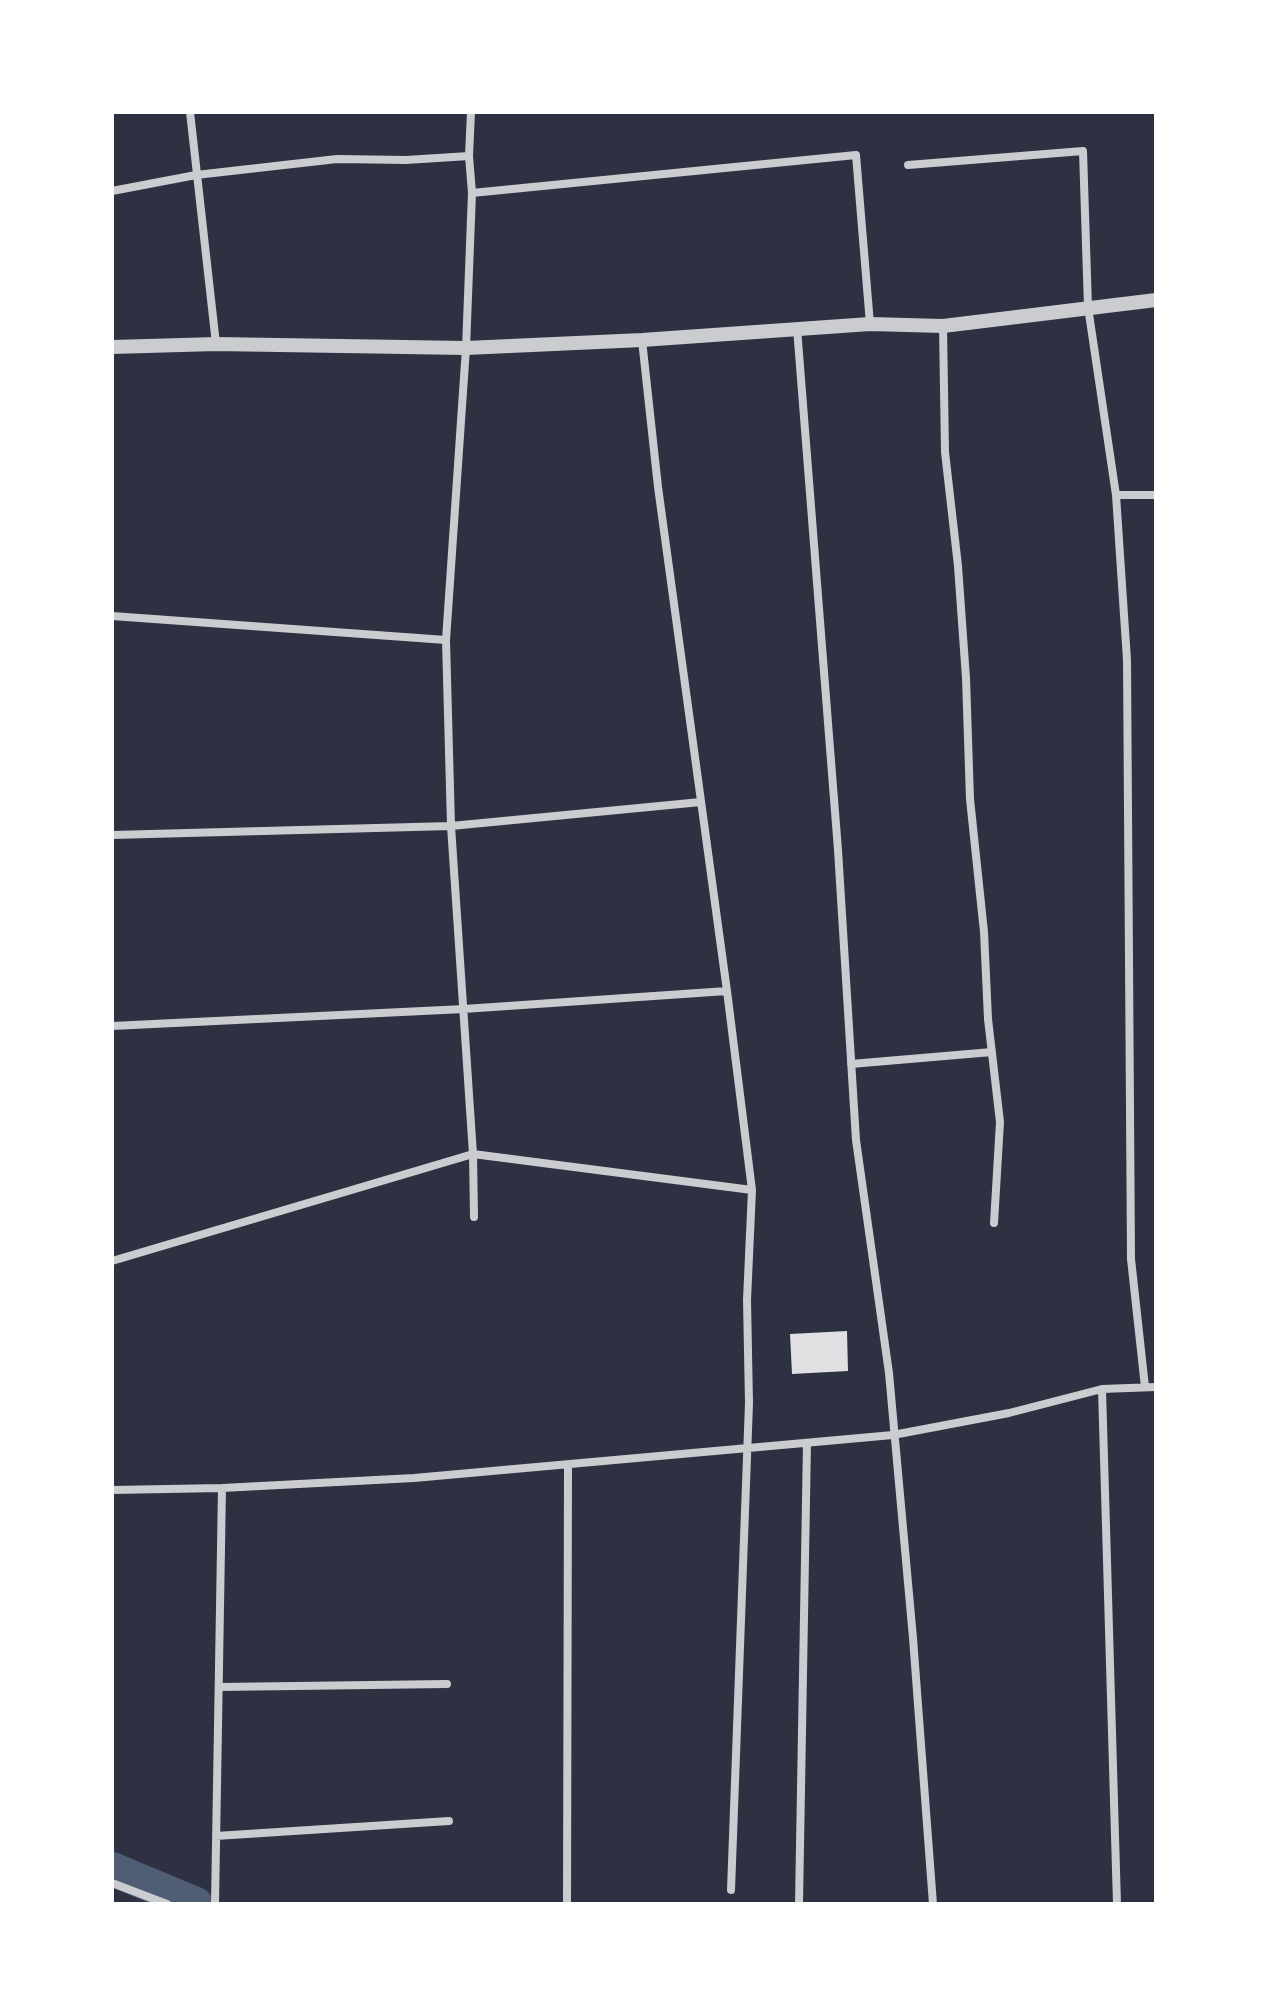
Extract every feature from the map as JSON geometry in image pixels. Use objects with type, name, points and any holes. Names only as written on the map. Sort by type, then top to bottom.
[{"type":"street","points":[[190,112],[216,344]]},
{"type":"street","points":[[471,112],[469,156],[472,193],[466,348],[446,640],[451,826],[473,1154],[474,1217]]},
{"type":"street","points":[[908,165],[1083,151],[1088,307],[1116,495],[1127,660],[1131,1259],[1145,1387]]},
{"type":"street","points":[[472,193],[856,155],[870,324]]},
{"type":"street","points":[[112,191],[196,175],[337,159],[406,160],[469,156]]},
{"type":"street","points":[[112,347],[216,344],[466,348],[642,340],[870,324],[943,326],[1156,300]]},
{"type":"street","points":[[943,326],[945,452],[958,566],[970,799],[984,932],[988,1019],[1000,1122],[994,1223]]},
{"type":"street","points":[[797,328],[838,850],[856,1140],[889,1373],[933,1904]]},
{"type":"street","points":[[642,340],[660,502],[752,1190],[747,1300],[749,1403],[731,1890]]},
{"type":"street","points":[[1116,495],[1156,495]]},
{"type":"street","points":[[112,616],[446,640]]},
{"type":"street","points":[[112,835],[451,826],[701,802]]},
{"type":"street","points":[[112,1026],[464,1009],[727,991]]},
{"type":"street","points":[[851,1064],[992,1052]]},
{"type":"street","points":[[112,1261],[473,1154],[752,1190]]},
{"type":"street","points":[[112,1490],[414,1478],[893,1435],[1009,1413],[1102,1389],[1156,1387]]},
{"type":"street","points":[[1102,1389],[1117,1904]]},
{"type":"street","points":[[799,1904],[807,1443]]},
{"type":"street","points":[[567,1904],[568,1466]]},
{"type":"street","points":[[215,1904],[222,1488]]},
{"type":"street","points":[[219,1687],[447,1684]]},
{"type":"street","points":[[216,1836],[449,1821]]},
{"type":"street","points":[[112,1883],[167,1904]]},
{"type":"building","points":[[847,1331],[848,1371],[792,1374],[790,1334]]},
{"type":"waterway","points":[[112,1869],[196,1904]]}]
